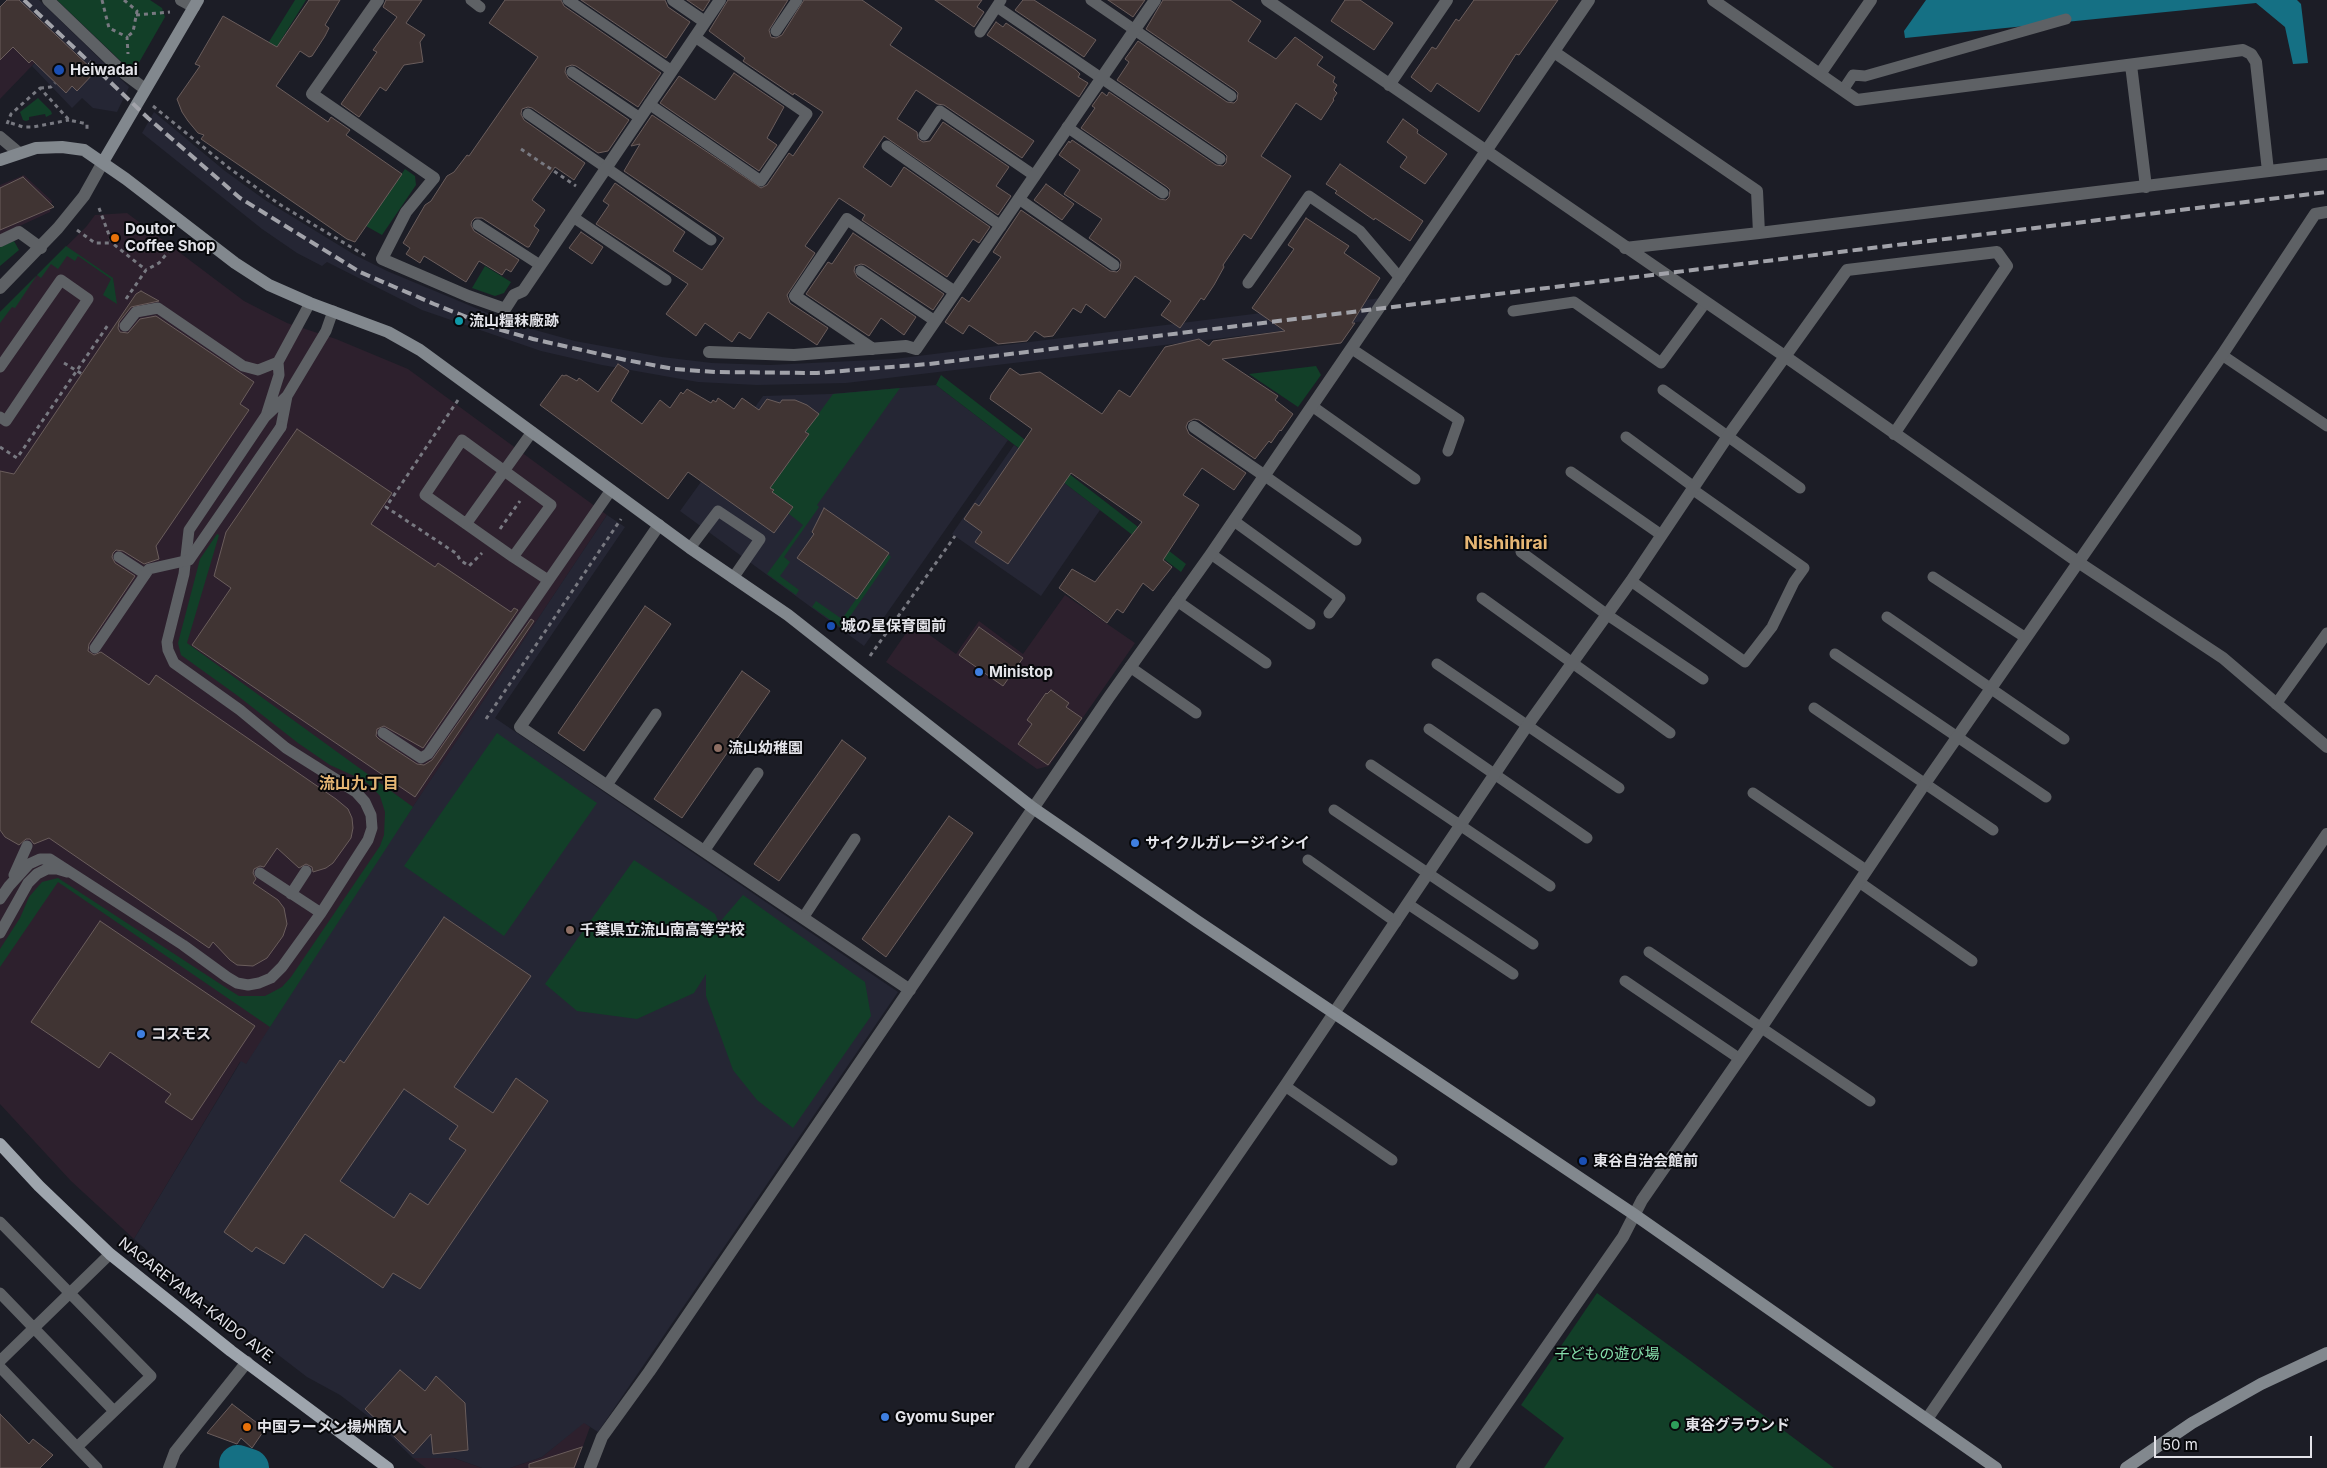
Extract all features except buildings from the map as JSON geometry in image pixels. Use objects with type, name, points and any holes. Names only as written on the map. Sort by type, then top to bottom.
[{"type":"main road","name":"NAGAREYAMA-KAIDO AVE.","points":[[0,1144],[39,1186],[110,1254],[247,1362],[388,1468]]},
{"type":"street","points":[[48,0],[143,93]]},
{"type":"street","points":[[0,288],[41,248],[84,196],[196,4],[181,0]]},
{"type":"street","points":[[378,0],[312,94],[434,178],[406,212],[382,259],[468,296],[505,309],[514,295],[523,291],[720,0]]},
{"type":"street","points":[[673,0],[705,22]]},
{"type":"street","points":[[709,352],[794,355],[906,346],[916,349],[1155,0]]},
{"type":"street","points":[[1267,0],[1786,357],[2078,562],[2223,658],[2327,747]]},
{"type":"street","points":[[1389,85],[1447,0]]},
{"type":"street","points":[[590,1468],[602,1437],[654,1364],[1130,667],[1265,476],[1589,0]]},
{"type":"street","points":[[1713,0],[1730,5],[1857,100],[2243,50],[2251,54],[2256,62],[2268,171]]},
{"type":"street","points":[[1820,74],[1871,0]]},
{"type":"street","points":[[1554,52],[1757,191],[1760,234]]},
{"type":"street","points":[[2131,65],[2146,187]]},
{"type":"street","points":[[3,132],[19,153]]},
{"type":"street","points":[[0,160],[36,148],[62,147],[84,150],[103,162],[235,263],[269,285],[388,332],[420,350],[658,525],[824,643],[1033,808],[1634,1215],[1996,1468]]},
{"type":"street","points":[[1625,248],[1760,234],[2327,164]]},
{"type":"street","points":[[1462,1468],[1623,1236],[1645,1195],[1740,1059],[1924,784],[2222,355],[2315,214],[2327,212]]},
{"type":"street","points":[[873,349],[795,296],[847,219],[955,292]]},
{"type":"street","points":[[0,241],[19,232],[41,248]]},
{"type":"street","points":[[1021,1468],[1285,1086],[1527,726],[1631,581],[1660,534],[1728,436],[1847,270],[1997,252],[2006,266],[1894,434]]},
{"type":"street","points":[[1194,427],[1265,476]]},
{"type":"street","points":[[658,525],[520,727],[910,990]]},
{"type":"street","points":[[1928,1419],[2327,834]]},
{"type":"street","points":[[2126,1468],[2192,1423],[2261,1384],[2327,1354]]},
{"type":"street","points":[[172,1467],[175,1452],[247,1362]]},
{"type":"lane","points":[[568,0],[672,71]]},
{"type":"lane","points":[[776,31],[797,0]]},
{"type":"lane","points":[[1091,0],[1231,96]]},
{"type":"lane","points":[[980,32],[999,4],[1220,159]]},
{"type":"lane","points":[[1843,90],[1853,75],[1865,76],[2066,19]]},
{"type":"lane","points":[[649,104],[761,181],[806,114],[695,37]]},
{"type":"lane","points":[[572,72],[640,118]]},
{"type":"lane","points":[[924,135],[940,111],[1035,176]]},
{"type":"lane","points":[[528,114],[711,240]]},
{"type":"lane","points":[[1067,127],[1163,193]]},
{"type":"lane","points":[[887,146],[1001,226]]},
{"type":"lane","points":[[1248,283],[1309,196],[1360,231],[1400,278]]},
{"type":"lane","points":[[1019,199],[1114,265]]},
{"type":"lane","points":[[573,217],[666,280]]},
{"type":"lane","points":[[478,225],[540,265]]},
{"type":"lane","points":[[861,271],[935,321]]},
{"type":"lane","points":[[0,367],[61,280],[88,299],[6,420],[0,417]]},
{"type":"lane","points":[[265,417],[279,374],[278,362],[310,302]]},
{"type":"lane","points":[[1513,311],[1574,302],[1661,363],[1706,302]]},
{"type":"lane","points":[[125,326],[136,312],[158,308],[243,366],[258,370],[278,362]]},
{"type":"lane","points":[[8,886],[29,864],[40,859],[50,858],[183,945],[227,978],[248,985],[271,978],[282,967],[321,913],[368,840],[372,828],[371,815],[365,802],[356,792],[286,748],[240,710],[174,663],[170,657],[167,642],[184,574],[189,530],[265,417],[287,396],[326,331],[333,311]]},
{"type":"lane","points":[[1352,349],[1459,420],[1448,452]]},
{"type":"lane","points":[[2222,355],[2327,426]]},
{"type":"lane","points":[[1663,390],[1800,488]]},
{"type":"lane","points":[[95,648],[149,569],[189,560],[281,427],[287,396]]},
{"type":"lane","points":[[1312,406],[1415,479]]},
{"type":"lane","points":[[466,524],[532,432]]},
{"type":"lane","points":[[1626,437],[1804,568],[1794,582],[1772,627],[1745,662],[1631,581]]},
{"type":"lane","points":[[513,557],[551,505],[462,440],[426,495],[513,557],[548,580]]},
{"type":"lane","points":[[1571,472],[1660,534]]},
{"type":"lane","points":[[1265,476],[1356,540]]},
{"type":"lane","points":[[383,733],[420,758],[428,754],[611,490]]},
{"type":"lane","points":[[690,548],[718,511],[760,539],[733,578]]},
{"type":"lane","points":[[1234,521],[1340,598],[1329,613]]},
{"type":"lane","points":[[1521,552],[1606,614],[1703,679]]},
{"type":"lane","points":[[1211,554],[1310,624]]},
{"type":"lane","points":[[119,557],[145,574]]},
{"type":"lane","points":[[1933,577],[2026,638]]},
{"type":"lane","points":[[1482,598],[1571,664],[1670,733]]},
{"type":"lane","points":[[1177,601],[1266,663]]},
{"type":"lane","points":[[1887,617],[2064,739]]},
{"type":"lane","points":[[2276,704],[2327,633]]},
{"type":"lane","points":[[1835,654],[2046,798]]},
{"type":"lane","points":[[1437,664],[1619,788]]},
{"type":"lane","points":[[1130,667],[1196,713]]},
{"type":"lane","points":[[1814,708],[1994,830]]},
{"type":"lane","points":[[607,786],[656,714]]},
{"type":"lane","points":[[1428,729],[1587,838]]},
{"type":"lane","points":[[1371,765],[1550,886]]},
{"type":"lane","points":[[704,851],[758,773]]},
{"type":"lane","points":[[1753,793],[1866,870]]},
{"type":"lane","points":[[1334,810],[1533,944]]},
{"type":"lane","points":[[803,918],[855,839]]},
{"type":"lane","points":[[0,899],[27,846]]},
{"type":"lane","points":[[1308,860],[1396,922]]},
{"type":"lane","points":[[0,933],[28,883],[37,874],[48,869],[57,869],[78,876]]},
{"type":"lane","points":[[291,894],[306,871]]},
{"type":"lane","points":[[260,874],[321,913]]},
{"type":"lane","points":[[1859,882],[1972,961]]},
{"type":"lane","points":[[1408,904],[1513,974]]},
{"type":"lane","points":[[1649,952],[1870,1101]]},
{"type":"lane","points":[[1625,981],[1740,1059]]},
{"type":"lane","points":[[1285,1086],[1392,1160]]},
{"type":"lane","points":[[0,1222],[150,1376],[77,1447]]},
{"type":"lane","points":[[0,1360],[110,1254]]},
{"type":"lane","points":[[0,1293],[114,1411]]},
{"type":"lane","points":[[0,1367],[98,1468]]},
{"type":"path","points":[[102,0],[110,28],[127,36]]},
{"type":"path","points":[[124,0],[137,11],[133,32],[127,36]]},
{"type":"path","points":[[136,15],[170,12]]},
{"type":"path","points":[[125,74],[128,56],[127,36]]},
{"type":"path","points":[[3,132],[11,114],[40,88],[51,87],[55,83]]},
{"type":"path","points":[[40,88],[69,120]]},
{"type":"path","points":[[143,93],[229,168],[279,204],[368,257],[382,259]]},
{"type":"path","points":[[8,122],[23,127],[69,120],[87,124],[87,128]]},
{"type":"path","points":[[521,149],[588,194]]},
{"type":"path","points":[[99,208],[112,244],[146,270]]},
{"type":"path","points":[[75,229],[95,243],[112,244]]},
{"type":"path","points":[[125,301],[146,270],[159,264],[174,245]]},
{"type":"path","points":[[0,447],[16,458],[109,324]]},
{"type":"path","points":[[51,354],[82,374]]},
{"type":"path","points":[[498,532],[524,496]]},
{"type":"path","points":[[486,719],[621,519]]},
{"type":"path","points":[[870,656],[955,536]]},
{"type":"shaded area","points":[[10,0],[39,0],[129,87],[117,112],[93,108],[82,98],[72,108],[32,66],[50,48]]},
{"type":"shaded area","points":[[0,34],[51,46],[0,99]]},
{"type":"shaded area","points":[[154,112],[225,171],[265,200],[355,255],[387,271],[490,314],[535,330],[575,341],[662,357],[712,363],[770,365],[894,359],[1381,298],[1366,321],[846,383],[757,385],[698,382],[602,365],[541,351],[422,310],[327,262],[322,266],[297,253],[262,229],[142,133]]},
{"type":"shaded area","points":[[24,175],[52,201],[50,212],[0,235],[0,185]]},
{"type":"shaded area","points":[[127,213],[244,301],[287,323],[336,339],[408,369],[607,515],[413,807],[246,1065],[240,1062],[134,1239],[71,1181],[0,1104],[0,312],[86,227],[95,215]]},
{"type":"shaded area","points":[[936,385],[1008,440],[864,646],[680,511],[763,396],[830,394]]},
{"type":"shaded area","points":[[1014,445],[1100,510],[1041,596],[952,534]]},
{"type":"shaded area","name":"千葉県立流山南高等学校","points":[[607,515],[625,527],[495,718],[898,992],[598,1432],[584,1423],[542,1457],[510,1468],[482,1468],[454,1458],[413,1458],[377,1423],[340,1395],[307,1377],[181,1280],[134,1239],[241,1061],[246,1064],[372,868]]},
{"type":"shaded area","points":[[1065,595],[1135,643],[1049,766],[1037,769],[886,662],[913,623],[956,654],[979,621],[1023,654]]},
{"type":"shaded area","points":[[584,1422],[590,1427],[575,1468],[510,1468],[542,1457]]},
{"type":"shaded area","points":[[413,1458],[454,1458],[482,1468],[426,1468]]},
{"type":"green space","points":[[57,0],[150,0],[162,8],[165,17],[137,66],[130,70]]},
{"type":"green space","points":[[295,0],[306,0],[250,90],[242,85]]},
{"type":"green space","points":[[38,98],[52,114],[46,117],[45,114],[29,117],[29,120],[23,120],[20,112]]},
{"type":"green space","points":[[405,169],[415,176],[416,185],[382,235],[366,226]]},
{"type":"green space","points":[[14,241],[19,250],[0,266],[0,247]]},
{"type":"green space","points":[[66,246],[113,278],[117,304],[103,295],[111,279],[78,256],[75,261],[67,256],[58,269],[51,264],[41,278],[37,275]]},
{"type":"green space","points":[[485,266],[511,282],[504,293],[495,296],[472,288]]},
{"type":"green space","points":[[37,275],[15,308],[12,307],[0,323],[0,312]]},
{"type":"green space","points":[[1316,366],[1321,375],[1298,407],[1249,374]]},
{"type":"green space","points":[[941,375],[1186,564],[1181,572],[936,385]]},
{"type":"green space","points":[[900,388],[817,505],[819,507],[784,557],[790,562],[780,576],[799,590],[796,595],[767,574],[803,525],[788,513],[792,506],[772,492],[774,490],[770,488],[809,434],[806,431],[833,394]]},
{"type":"green space","points":[[217,534],[219,535],[187,643],[413,807],[270,1027],[58,882],[0,967],[0,949],[20,918],[29,897],[42,882],[58,878],[239,996],[265,996],[282,987],[291,977],[380,846],[384,835],[385,812],[380,796],[372,787],[363,780],[330,765],[298,743],[181,655],[178,643],[200,559]]},
{"type":"green space","points":[[888,554],[891,557],[842,628],[812,607],[816,601],[842,619]]},
{"type":"green space","points":[[497,733],[597,803],[504,936],[404,866]]},
{"type":"green space","points":[[634,860],[715,914],[719,923],[743,895],[865,982],[871,1016],[793,1128],[757,1100],[733,1070],[706,996],[706,974],[694,993],[637,1019],[577,1011],[545,984]]},
{"type":"green space","name":"東谷グラウンド","points":[[1597,1293],[1834,1468],[1544,1468],[1564,1438],[1521,1405]]},
{"type":"water","points":[[1926,0],[2297,0],[2301,4],[2308,63],[2293,64],[2285,27],[2256,3],[1905,38],[1904,31]]},
{"type":"waterway","points":[[238,1464],[250,1468]]},
{"type":"railway","points":[[24,0],[148,118],[240,198],[360,272],[494,328],[533,339],[674,369],[715,372],[817,373],[929,364],[2327,192]]},
{"type":"place","name":"Heiwadai","points":[[59,70]]},
{"type":"place","name":"Doutor Coffee Shop","points":[[115,238]]},
{"type":"place","name":"流山糧秣廠跡","points":[[459,321]]},
{"type":"place","name":"城の星保育園前","points":[[831,626]]},
{"type":"place","name":"Ministop","points":[[979,672]]},
{"type":"place","name":"流山幼稚園","points":[[718,748]]},
{"type":"place","name":"サイクルガレージイシイ","points":[[1135,843]]},
{"type":"place","name":"千葉県立流山南高等学校","points":[[570,930]]},
{"type":"place","name":"コスモス","points":[[141,1034]]},
{"type":"place","name":"東谷自治会館前","points":[[1583,1161]]},
{"type":"place","name":"Gyomu Super","points":[[885,1417]]},
{"type":"place","name":"東谷グラウンド","points":[[1675,1425]]},
{"type":"place","name":"中国ラーメン揚州商人","points":[[247,1427]]},
{"type":"district","name":"Nishihirai","points":[[1506,544]]},
{"type":"district","name":"流山九丁目","points":[[359,784]]},
{"type":"park label","name":"子どもの遊び場","points":[[1607,1354]]}]
